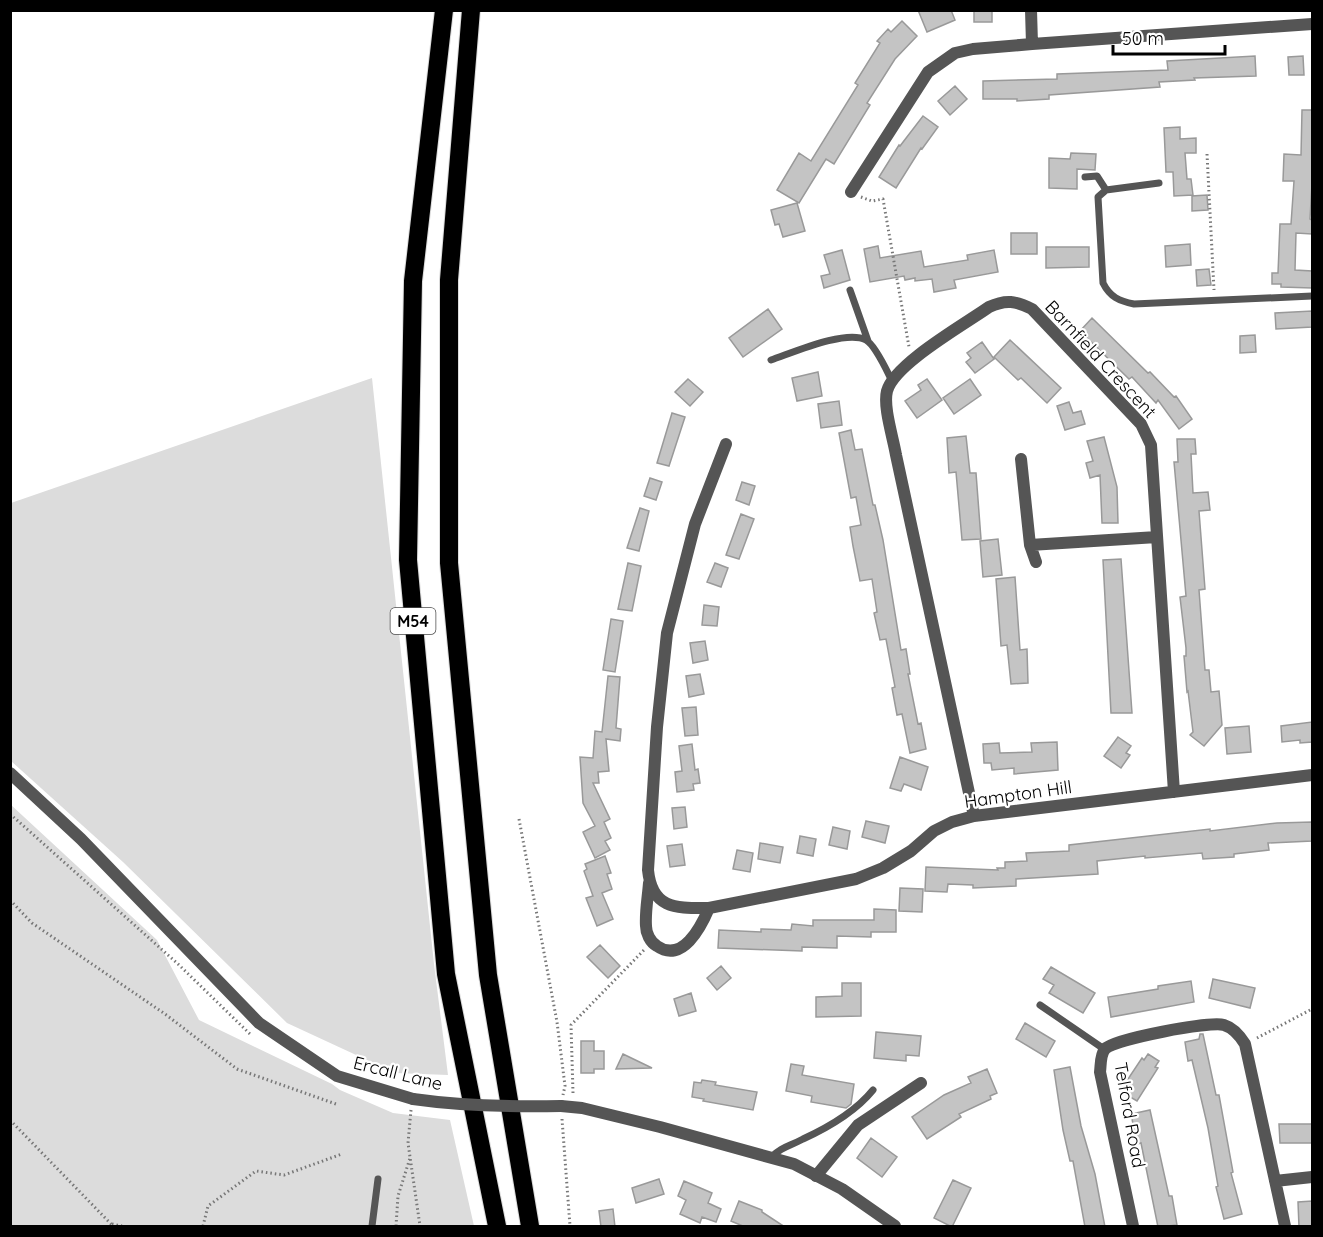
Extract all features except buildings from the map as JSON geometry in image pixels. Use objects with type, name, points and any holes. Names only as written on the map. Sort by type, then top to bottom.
[{"type":"highway","name":"M54","points":[[444,10],[413,281],[408,560],[447,974],[497,1227]]},
{"type":"highway","name":"M54","points":[[471,10],[449,280],[449,563],[488,975],[530,1227]]},
{"type":"street","points":[[1031,10],[1032,44]]},
{"type":"street","points":[[851,192],[927,72],[955,53],[973,49],[1032,44],[1312,24]]},
{"type":"street","name":"Barnfield Crescent","points":[[891,379],[911,360],[989,307],[1010,301],[1021,303],[1032,309],[1141,424],[1151,445],[1174,792]]},
{"type":"street","points":[[891,379],[886,393],[888,416],[974,816]]},
{"type":"street","points":[[710,908],[702,925],[685,946],[677,950],[668,950],[659,948],[651,942],[646,926],[648,870],[657,727],[667,633],[695,524],[726,444]]},
{"type":"street","points":[[1021,459],[1030,545],[1036,562]]},
{"type":"street","points":[[1030,545],[1157,537]]},
{"type":"street","name":"Ercall Lane","points":[[10,773],[81,839],[259,1023],[337,1076],[413,1099],[446,1104],[497,1107],[568,1107],[660,1127],[794,1164],[842,1189],[895,1227]]},
{"type":"street","name":"Hampton Hill","points":[[649,880],[651,891],[667,905],[710,908],[856,879],[883,868],[911,851],[934,831],[952,822],[974,816],[1312,775]]},
{"type":"street","name":"Telford Road","points":[[1133,1227],[1100,1072],[1104,1049],[1116,1042],[1213,1024],[1225,1025],[1233,1030],[1245,1044]]},
{"type":"street","points":[[1245,1044],[1285,1227]]},
{"type":"street","points":[[816,1176],[858,1125],[921,1083]]},
{"type":"street","points":[[1275,1181],[1312,1178]]},
{"type":"lane","points":[[1085,177],[1097,176],[1106,190]]},
{"type":"lane","points":[[1159,183],[1106,190],[1098,197],[1103,283],[1108,292],[1118,301],[1134,304],[1312,296]]},
{"type":"lane","points":[[849,290],[868,341],[891,379]]},
{"type":"lane","points":[[771,360],[839,338],[850,336],[868,341]]},
{"type":"lane","points":[[1040,1005],[1104,1049]]},
{"type":"lane","points":[[770,1158],[782,1147],[802,1140],[857,1106],[873,1089]]},
{"type":"lane","points":[[372,1227],[378,1179]]},
{"type":"path","points":[[1207,154],[1215,301]]},
{"type":"path","points":[[851,192],[872,201],[884,199],[911,360]]},
{"type":"path","points":[[10,814],[177,963],[249,1034],[258,1039]]},
{"type":"path","points":[[519,819],[557,1022],[568,1107]]},
{"type":"path","points":[[10,900],[32,923],[165,1014],[237,1069],[336,1104]]},
{"type":"path","points":[[570,1227],[568,1107],[571,1025],[651,942]]},
{"type":"path","points":[[1245,1044],[1312,1008]]},
{"type":"path","points":[[413,1099],[408,1123],[408,1143],[420,1227]]},
{"type":"path","points":[[10,1120],[113,1225],[122,1227]]},
{"type":"path","points":[[203,1227],[207,1206],[256,1171],[284,1175],[342,1154]]},
{"type":"path","points":[[396,1227],[398,1196],[410,1157]]},
{"type":"shaded area","points":[[372,378],[434,964],[448,1075],[395,1073],[287,1023],[123,862],[11,761],[11,503]]},
{"type":"shaded area","points":[[10,804],[157,940],[199,1020],[332,1084],[340,1090],[393,1113],[450,1120],[474,1226],[11,1226]]}]
